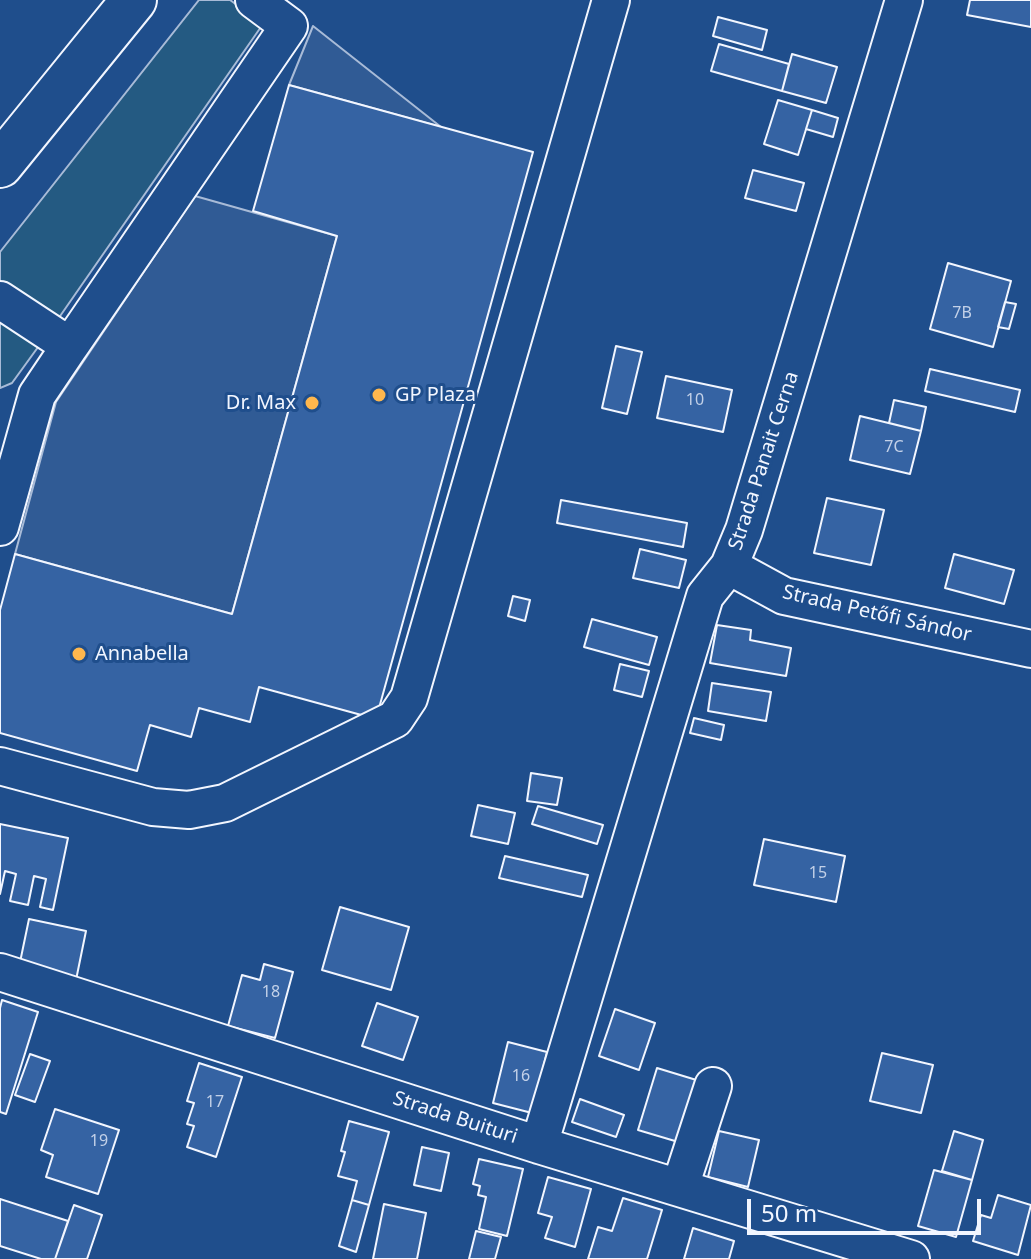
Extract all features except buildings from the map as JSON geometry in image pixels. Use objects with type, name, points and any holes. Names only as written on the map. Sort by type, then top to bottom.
[{"type":"main road","points":[[0,165],[134,0]]},
{"type":"street","points":[[0,527],[37,395],[289,26],[254,0]]},
{"type":"street","points":[[0,766],[153,807],[189,810],[225,803],[395,719],[409,698],[611,0]]},
{"type":"street","name":"Strada Panait Cerna","points":[[539,1145],[705,596],[729,566],[749,515],[904,0]]},
{"type":"street","points":[[0,300],[70,346]]},
{"type":"street","name":"Strada Petőfi Sándor","points":[[729,566],[784,596],[1031,649]]},
{"type":"street","name":"Strada Buituri","points":[[0,972],[539,1145],[911,1259]]},
{"type":"street","points":[[680,1187],[713,1086]]},
{"type":"shaded area","points":[[199,0],[230,0],[263,24],[49,332],[12,383],[0,388],[0,252]]},
{"type":"shaded area","points":[[313,26],[441,127],[289,85]]},
{"type":"shaded area","points":[[195,196],[337,236],[232,614],[15,554],[56,402]]},
{"type":"place","name":"GP Plaza","points":[[379,395]]},
{"type":"place","name":"Dr. Max","points":[[312,403]]},
{"type":"place","name":"Annabella","points":[[79,654]]}]
